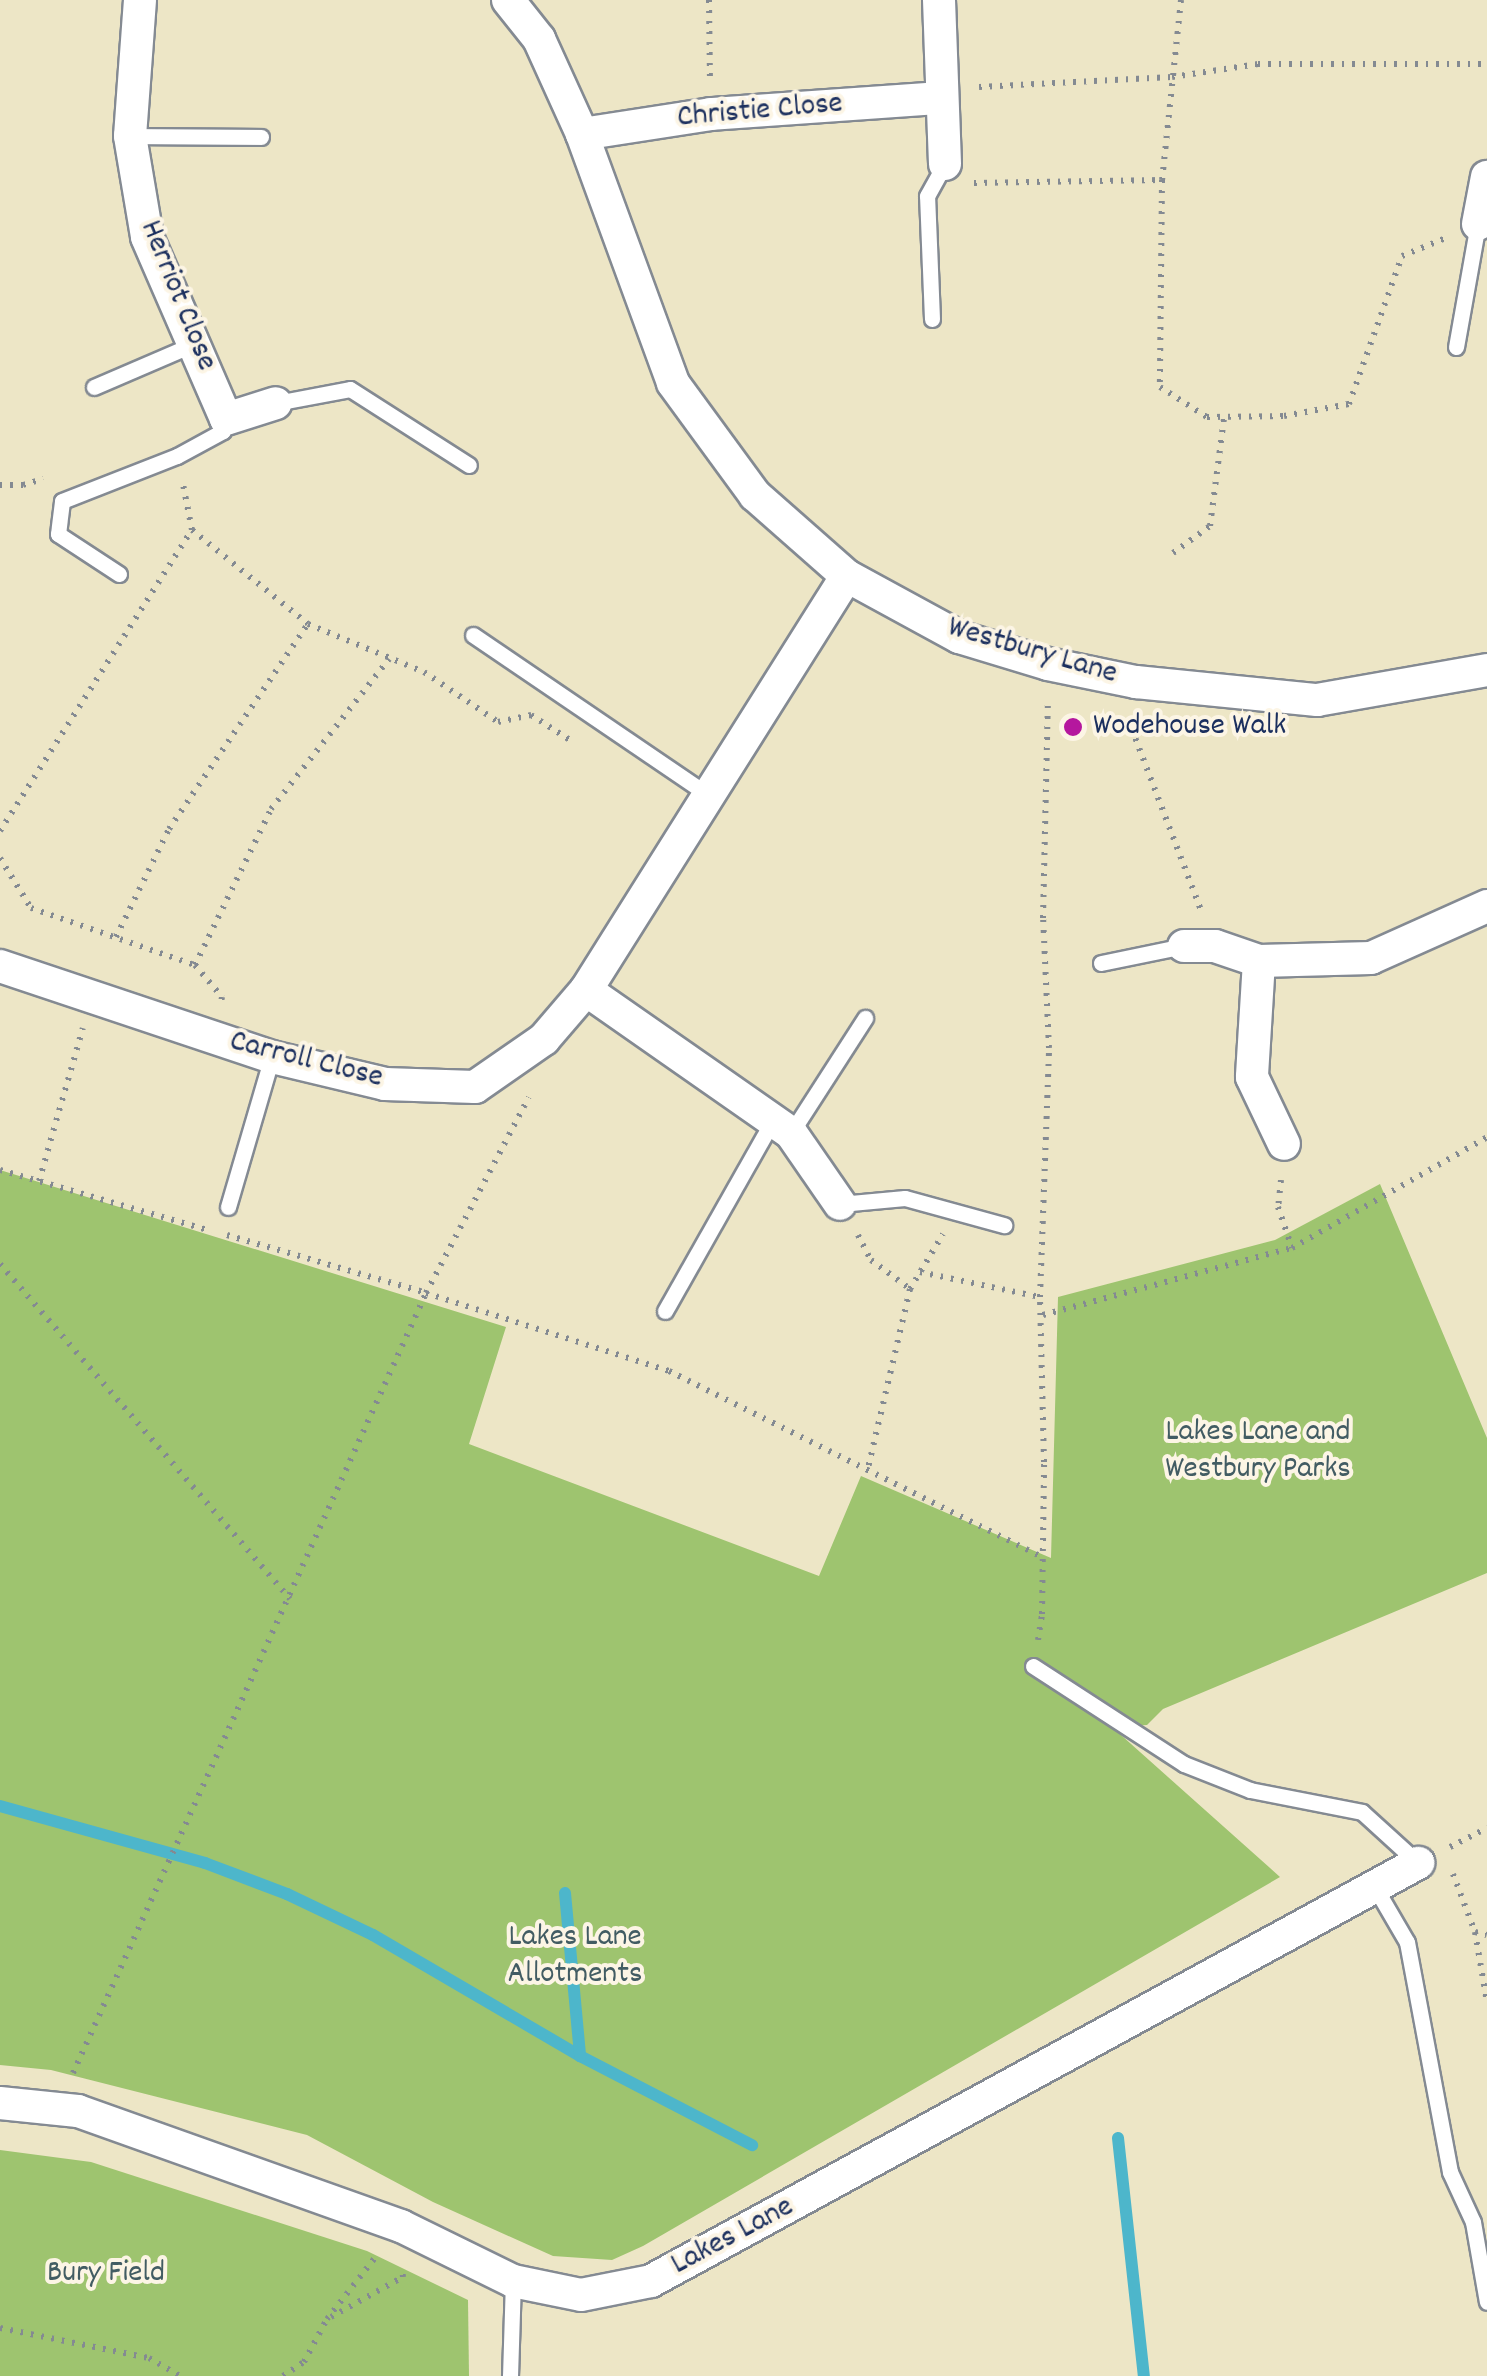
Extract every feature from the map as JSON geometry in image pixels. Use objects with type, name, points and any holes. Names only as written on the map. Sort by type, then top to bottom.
[{"type":"street","name":"Herriot Close","points":[[140,0],[130,136],[146,237],[196,343],[226,419]]},
{"type":"street","name":"Westbury Lane","points":[[508,0],[539,40],[582,134],[674,383],[754,495],[847,576],[958,637],[1048,664],[1136,682],[1317,700],[1487,670]]},
{"type":"street","points":[[939,0],[944,164]]},
{"type":"street","name":"Christie Close","points":[[582,134],[711,114],[939,94]]},
{"type":"street","points":[[226,419],[276,403]]},
{"type":"street","name":"Carroll Close","points":[[0,966],[272,1057],[385,1084],[475,1087],[544,1039],[586,990],[847,576]]},
{"type":"street","points":[[1199,946],[1259,961],[1371,958],[1487,906]]},
{"type":"street","points":[[1259,961],[1252,1077],[1284,1144]]},
{"type":"street","points":[[586,990],[782,1126],[840,1204]]},
{"type":"street","name":"Lakes Lane","points":[[0,2103],[78,2111],[401,2226],[513,2281],[581,2296],[652,2282],[1376,1889],[1434,1864]]},
{"type":"lane","points":[[130,136],[262,137]]},
{"type":"lane","points":[[932,320],[927,196],[944,164]]},
{"type":"lane","points":[[1456,348],[1484,201]]},
{"type":"lane","points":[[94,387],[196,343]]},
{"type":"lane","points":[[276,403],[350,389],[469,466]]},
{"type":"lane","points":[[119,574],[58,534],[62,501],[177,456],[223,431],[226,419]]},
{"type":"lane","points":[[474,634],[708,795]]},
{"type":"lane","points":[[1101,962],[1199,946]]},
{"type":"lane","points":[[665,1311],[782,1126],[865,1018]]},
{"type":"lane","points":[[228,1207],[272,1057]]},
{"type":"lane","points":[[840,1204],[904,1198],[1004,1224]]},
{"type":"lane","points":[[1033,1666],[1184,1764],[1250,1790],[1362,1812],[1434,1864]]},
{"type":"lane","points":[[1376,1889],[1407,1942],[1450,2172],[1473,2222],[1487,2302]]},
{"type":"lane","points":[[510,2376],[513,2281]]},
{"type":"path","points":[[709,0],[711,114]]},
{"type":"path","points":[[1181,0],[1162,180],[1160,387],[1207,417],[1284,416],[1349,404],[1402,256],[1484,201]]},
{"type":"path","points":[[939,94],[1172,77],[1258,64],[1487,64]]},
{"type":"path","points":[[944,164],[979,186],[1162,180]]},
{"type":"path","points":[[1173,553],[1210,526],[1224,418]]},
{"type":"path","points":[[177,456],[192,530],[308,624],[424,672],[498,722],[531,715],[580,746]]},
{"type":"path","points":[[0,831],[192,530]]},
{"type":"path","points":[[116,937],[169,829],[308,624]]},
{"type":"path","points":[[195,966],[271,809],[389,659]]},
{"type":"path","points":[[1033,1666],[1042,1614],[1040,1298],[1049,1048],[1043,918],[1048,664]]},
{"type":"path","points":[[1111,675],[1199,946]]},
{"type":"path","points":[[0,858],[31,908],[195,966],[222,997],[212,1038]]},
{"type":"path","points":[[40,1181],[92,997]]},
{"type":"path","points":[[56,2109],[426,1292],[540,1078],[544,1039]]},
{"type":"path","points":[[1043,1315],[1292,1248],[1487,1137]]},
{"type":"path","points":[[1284,1144],[1278,1207],[1292,1248]]},
{"type":"path","points":[[0,1170],[426,1292],[670,1371],[1042,1557]]},
{"type":"path","points":[[840,1204],[872,1260],[910,1289]]},
{"type":"path","points":[[866,1472],[910,1289],[957,1212]]},
{"type":"path","points":[[0,1264],[290,1599]]},
{"type":"path","points":[[920,1272],[1040,1298]]},
{"type":"path","points":[[1434,1864],[1475,1932],[1487,2002]]},
{"type":"path","points":[[1475,1932],[1487,1935]]},
{"type":"path","points":[[326,2320],[403,2278],[401,2226]]},
{"type":"path","points":[[294,2376],[326,2320],[401,2226]]},
{"type":"path","points":[[0,2328],[150,2358],[180,2376]]},
{"type":"path","points":[[283,2376],[304,2362]]},
{"type":"green space","points":[[0,1170],[506,1327],[469,1444],[819,1576],[861,1476],[1051,1558],[1058,1297],[1275,1240],[1380,1184],[1487,1438],[1487,1573],[1163,1709],[1147,1725],[1112,1727],[1280,1877],[643,2246],[612,2260],[553,2256],[433,2202],[307,2135],[51,2070],[0,2065]]},
{"type":"green space","name":"Bury Field","points":[[0,2150],[91,2162],[367,2251],[468,2300],[469,2376],[0,2376]]},
{"type":"waterway","points":[[0,1806],[205,1863],[287,1894],[373,1935],[580,2056],[752,2145]]},
{"type":"waterway","points":[[565,1893],[580,2056]]},
{"type":"waterway","points":[[1118,2138],[1144,2376]]},
{"type":"place","name":"Wodehouse Walk","points":[[1073,727]]},
{"type":"park label","name":"Lakes Lane and Westbury Parks","points":[[1258,1452]]},
{"type":"park label","name":"Lakes Lane Allotments","points":[[575,1958]]}]
